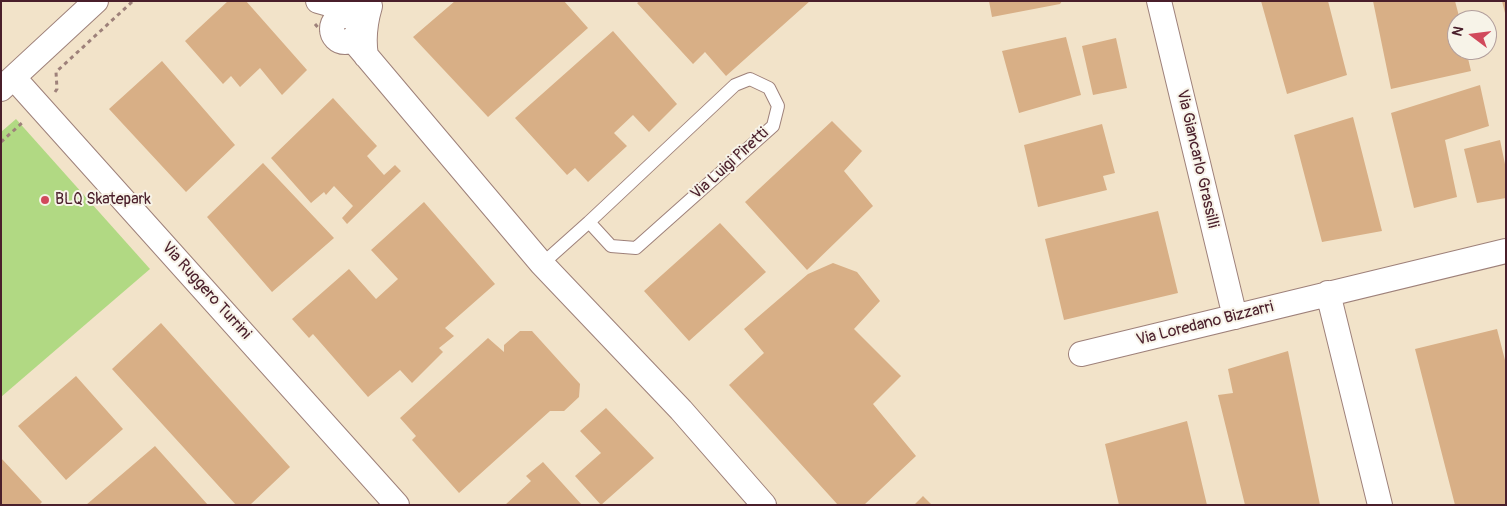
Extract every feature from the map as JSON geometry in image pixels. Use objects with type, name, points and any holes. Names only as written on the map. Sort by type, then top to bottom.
[{"type":"street","points":[[8,84],[96,1]]},
{"type":"street","points":[[317,1],[359,24]]},
{"type":"street","points":[[317,1],[343,8],[359,24],[542,264],[681,410],[764,505]]},
{"type":"street","name":"Via Giancarlo Grassilli","points":[[1159,1],[1235,317]]},
{"type":"street","name":"Via Ruggero Turrini","points":[[8,84],[40,106],[397,505]]},
{"type":"street","name":"Via Loredano Bizzarri","points":[[1081,354],[1506,251]]},
{"type":"street","points":[[1328,293],[1380,505]]},
{"type":"lane","name":"Via Luigi Piretti","points":[[542,264],[735,85],[750,80],[769,88],[778,106],[773,126],[636,248],[611,246],[589,222]]},
{"type":"path","points":[[1,142],[57,89],[56,72],[133,1]]},
{"type":"green space","name":"BLQ Skatepark","points":[[16,119],[150,269],[1,397],[1,132]]},
{"type":"building","points":[[228,1],[246,1],[307,70],[282,95],[260,68],[240,87],[231,76],[223,84],[185,41]]},
{"type":"building","points":[[455,1],[564,1],[588,28],[488,117],[413,37]]},
{"type":"building","points":[[640,1],[810,1],[726,76],[705,52],[693,64],[637,3]]},
{"type":"building","points":[[989,1],[1062,1],[1060,4],[992,17]]},
{"type":"building","points":[[1261,1],[1328,1],[1347,75],[1287,94]]},
{"type":"building","points":[[1373,1],[1455,1],[1457,10],[1447,10],[1447,60],[1468,60],[1471,71],[1391,89]]},
{"type":"building","points":[[1502,1],[1506,1],[1506,13],[1505,13]]},
{"type":"building","points":[[613,31],[677,104],[649,132],[633,115],[614,133],[627,146],[588,182],[575,168],[567,175],[515,118]]},
{"type":"building","points":[[1066,37],[1081,95],[1019,113],[1002,51]]},
{"type":"building","points":[[1116,38],[1127,88],[1093,95],[1082,46]]},
{"type":"building","points":[[162,61],[235,145],[186,192],[109,109]]},
{"type":"building","points":[[1480,85],[1489,126],[1445,140],[1457,197],[1414,208],[1391,113]]},
{"type":"building","points":[[333,98],[377,146],[367,156],[384,175],[395,165],[401,171],[347,224],[342,218],[353,206],[334,186],[326,195],[324,192],[311,203],[271,158]]},
{"type":"building","points":[[1353,117],[1382,231],[1322,242],[1294,135]]},
{"type":"building","points":[[832,121],[862,151],[844,171],[873,206],[807,270],[745,202]]},
{"type":"building","points":[[1102,124],[1115,173],[1103,176],[1107,190],[1038,207],[1024,145]]},
{"type":"building","points":[[1500,140],[1506,169],[1506,198],[1477,203],[1464,149]]},
{"type":"building","points":[[263,163],[334,238],[272,292],[207,217]]},
{"type":"building","points":[[424,202],[495,284],[445,328],[454,336],[439,348],[443,352],[412,383],[400,370],[368,397],[313,334],[309,338],[292,319],[349,269],[376,299],[398,279],[371,250]]},
{"type":"building","points":[[1158,211],[1178,293],[1064,320],[1045,239]]},
{"type":"building","points":[[720,223],[766,272],[689,341],[644,291]]},
{"type":"building","points":[[833,263],[857,272],[880,301],[854,329],[901,376],[873,404],[916,456],[864,505],[838,505],[729,385],[764,353],[744,329],[808,274]]},
{"type":"building","points":[[161,323],[290,467],[250,505],[236,505],[112,369]]},
{"type":"building","points":[[1497,329],[1506,364],[1506,505],[1455,505],[1415,349]]},
{"type":"building","points":[[520,331],[532,331],[580,384],[579,397],[564,411],[550,411],[459,493],[412,440],[416,436],[400,418],[488,338],[504,352],[504,345]]},
{"type":"building","points":[[1288,351],[1320,505],[1245,505],[1218,395],[1233,393],[1228,369]]},
{"type":"building","points":[[76,376],[123,429],[66,480],[18,426]]},
{"type":"building","points":[[606,408],[654,458],[601,505],[575,476],[601,453],[580,431]]},
{"type":"building","points":[[1187,421],[1207,505],[1119,505],[1105,444]]},
{"type":"building","points":[[155,446],[208,505],[86,505]]},
{"type":"building","points":[[1,458],[42,502],[39,505],[1,505]]},
{"type":"building","points":[[543,462],[582,505],[505,505],[531,481],[526,476]]},
{"type":"building","points":[[923,496],[932,505],[914,505]]},
{"type":"place","name":"BLQ Skatepark","points":[[45,200]]}]
